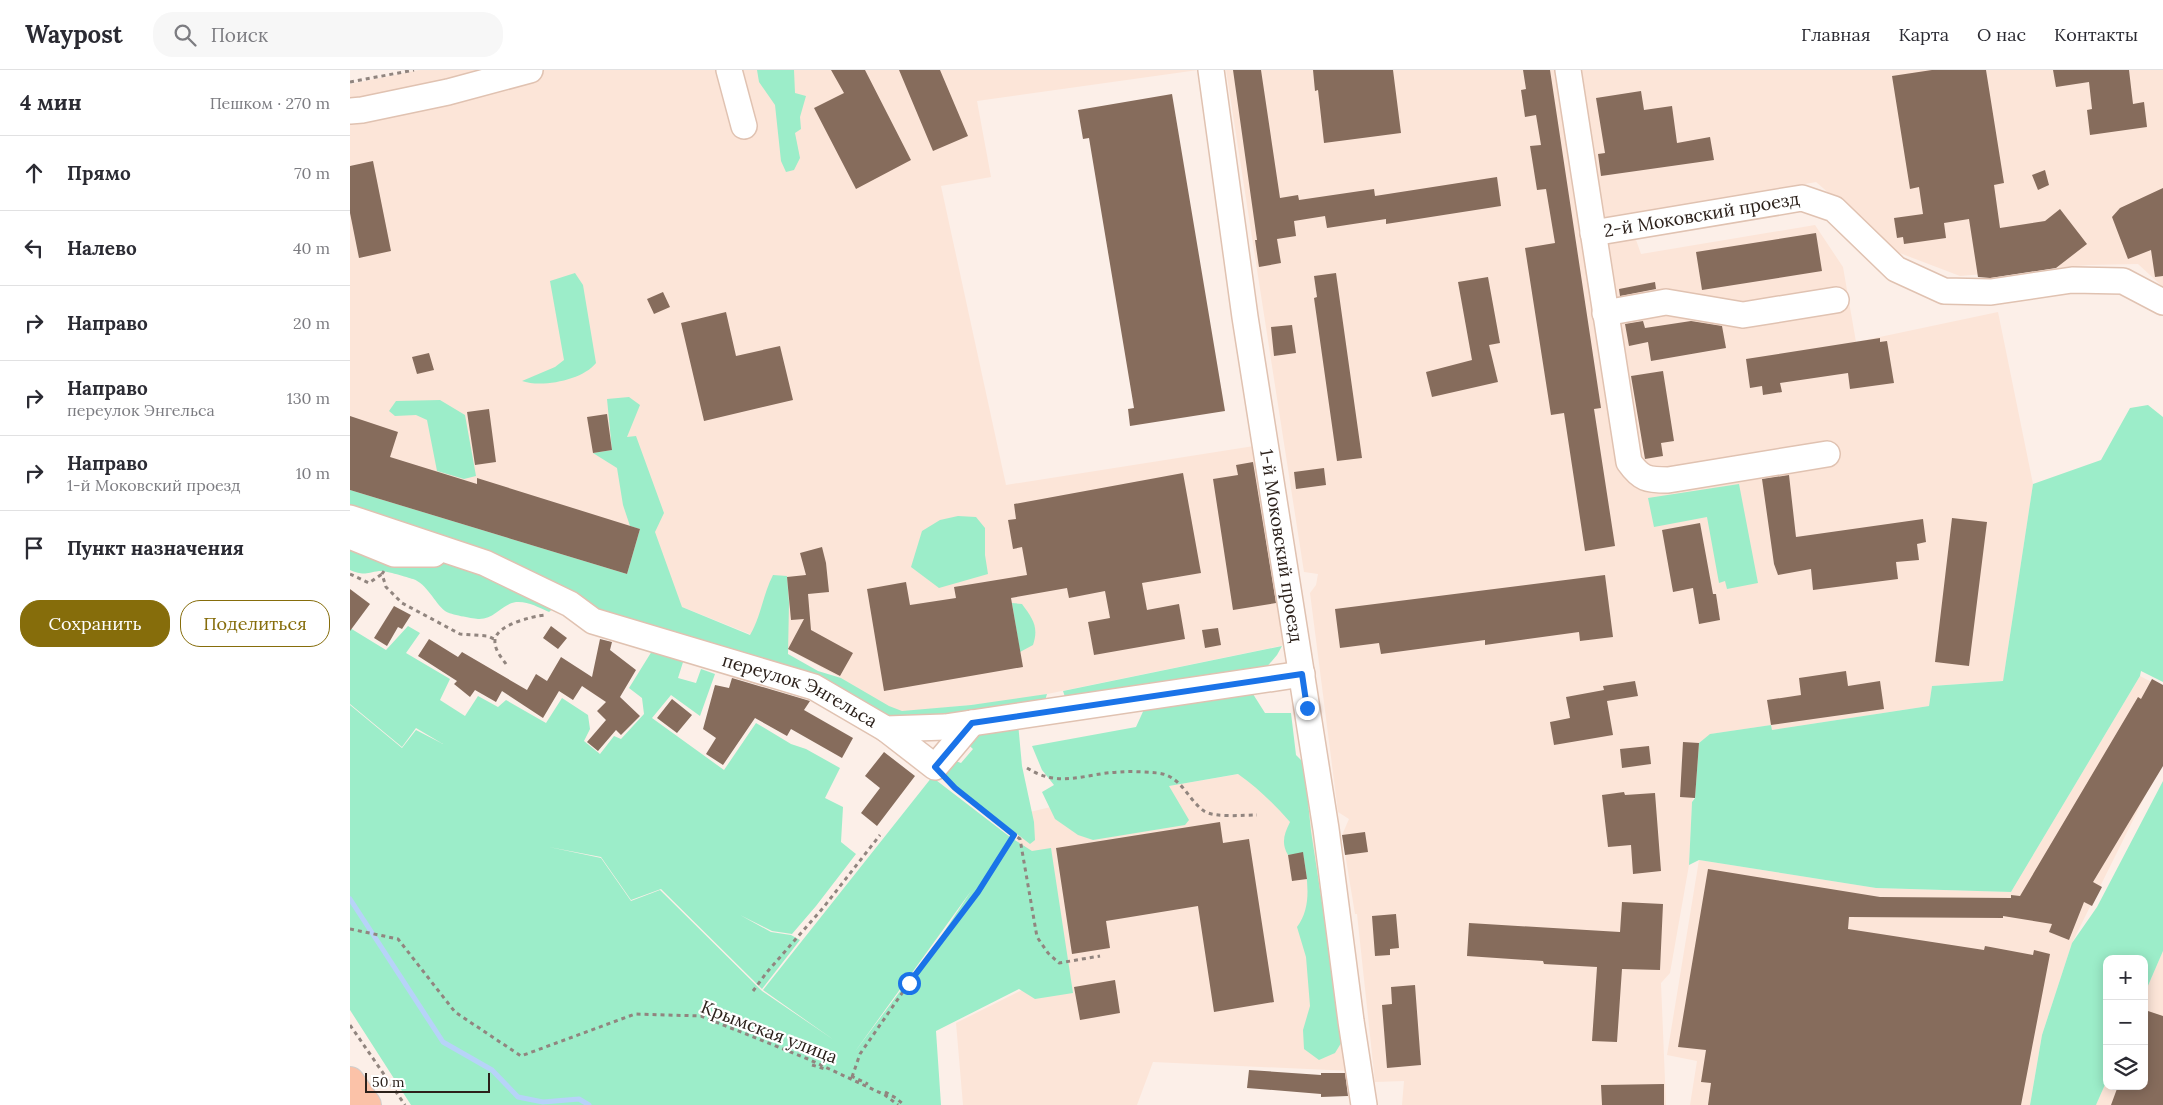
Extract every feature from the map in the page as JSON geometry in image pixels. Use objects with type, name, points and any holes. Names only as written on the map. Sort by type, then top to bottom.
[{"type":"main road","points":[[350,1081],[367,1105]]},
{"type":"street","points":[[350,111],[448,92],[530,70]]},
{"type":"street","points":[[729,70],[744,126]]},
{"type":"street","name":"1-й Моковский проезд","points":[[1211,70],[1245,317],[1326,829],[1364,1105]]},
{"type":"street","name":"2-й Моковский проезд","points":[[1568,70],[1629,462],[1638,474],[1650,480],[1668,480],[1827,454]]},
{"type":"street","name":"2-й Моковский проезд","points":[[1593,233],[1802,198],[1834,209],[1896,269],[1944,291],[1991,292],[2072,280],[2123,281],[2163,302]]},
{"type":"street","points":[[1605,313],[1666,302],[1743,315],[1836,300]]},
{"type":"street","name":"переулок Энгельса","points":[[350,518],[485,563],[570,604],[593,621],[814,687],[886,729],[945,727],[1302,674]]},
{"type":"street","points":[[350,536],[394,554],[464,556]]},
{"type":"street","points":[[886,729],[935,767],[972,723]]},
{"type":"path","points":[[350,82],[414,70]]},
{"type":"path","points":[[350,574],[369,583],[393,563],[409,554]]},
{"type":"path","points":[[382,574],[386,587],[402,603],[460,634],[488,636],[494,639]]},
{"type":"path","points":[[506,664],[497,652],[494,639],[498,632],[516,622],[533,616],[547,615]]},
{"type":"path","points":[[935,767],[955,788],[1020,839],[1037,937],[1048,953],[1059,962],[1100,956]]},
{"type":"path","points":[[1027,768],[1041,777],[1058,779],[1120,772],[1160,773],[1179,781],[1205,812],[1223,815],[1257,814]]},
{"type":"path","points":[[753,991],[773,964],[823,908],[880,835]]},
{"type":"path","points":[[852,1077],[860,1054],[909,983],[978,892],[1014,835]]},
{"type":"path","name":"Крымская улица","points":[[350,929],[398,939],[455,1012],[521,1056],[635,1014],[701,1016],[808,1059],[885,1095],[898,1105]]},
{"type":"path","points":[[350,1025],[405,1105]]},
{"type":"path","points":[[812,1065],[852,1077],[896,1098],[904,1105]]},
{"type":"shaded area","points":[[419,70],[1198,70],[977,101],[991,177],[941,186],[1006,485],[1254,446],[1285,645],[1018,700],[902,712],[889,707],[787,649],[682,607],[350,490],[350,84]]},
{"type":"shaded area","points":[[1226,70],[2163,70],[2163,287],[2138,264],[2089,265],[1960,276],[1897,252],[1816,182],[1628,217],[1641,254],[1815,225],[1843,267],[1856,342],[1998,312],[2033,484],[2003,681],[1932,686],[1929,706],[1772,730],[1771,725],[1711,734],[1699,743],[1695,798],[1693,798],[1692,802],[1689,865],[1670,973],[1661,983],[1666,1105],[1402,1105],[1404,1081],[1375,1082],[1357,914],[1355,914],[1342,835],[1349,819],[1338,812],[1310,593],[1316,585],[1318,574],[1304,572]]},
{"type":"shaded area","points":[[2140,676],[2163,688],[2163,765],[2145,796],[2072,943],[2042,1035],[2030,1105],[1690,1105],[1697,1061],[1667,1055],[1699,860],[1876,888],[2011,892]]},
{"type":"shaded area","points":[[1304,763],[1351,1071],[1153,1062],[1137,1105],[963,1105],[956,1023],[1042,980],[1013,816],[1068,803]]},
{"type":"shaded area","points":[[2163,951],[2163,1105],[2096,1105],[2103,1089],[2148,1090],[2148,986]]},
{"type":"green space","points":[[757,70],[794,70],[795,93],[806,96],[800,117],[801,129],[795,133],[800,158],[794,170],[786,172],[781,161],[775,105],[759,82]]},
{"type":"green space","points":[[575,273],[583,285],[596,363],[582,374],[562,381],[540,384],[522,381],[555,367],[564,360],[550,281]]},
{"type":"green space","points":[[629,397],[640,405],[627,437],[636,436],[664,513],[655,532],[682,607],[750,635],[757,621],[773,575],[787,576],[789,603],[788,654],[818,671],[841,678],[889,706],[902,711],[971,705],[1047,694],[1044,704],[899,721],[673,640],[350,512],[350,490],[627,574],[640,529],[630,526],[623,505],[617,468],[593,453],[612,450],[607,399]]},
{"type":"green space","points":[[440,400],[465,415],[476,476],[464,479],[437,471],[427,420],[416,415],[395,416],[389,411],[396,401]]},
{"type":"green space","points":[[2148,405],[2163,417],[2163,682],[2141,671],[2140,676],[2011,892],[1876,888],[1699,860],[1689,865],[1692,802],[1695,798],[1699,743],[1710,734],[1771,725],[1772,730],[1929,706],[1932,686],[2003,681],[2033,484],[2101,460],[2130,408]]},
{"type":"green space","points":[[1739,484],[1758,583],[1727,589],[1725,581],[1719,583],[1707,517],[1654,527],[1648,498]]},
{"type":"green space","points":[[958,516],[976,517],[985,528],[985,555],[988,574],[939,588],[911,567],[922,531],[940,520]]},
{"type":"green space","points":[[350,544],[449,559],[557,605],[549,612],[529,603],[516,602],[484,619],[452,614],[445,611],[418,581],[382,571],[362,573],[350,570]]},
{"type":"green space","points":[[1012,603],[1022,604],[1032,619],[1035,628],[1033,645],[1020,652]]},
{"type":"green space","points":[[408,626],[420,633],[406,653],[450,679],[440,700],[465,716],[478,696],[498,707],[506,700],[546,723],[562,698],[588,715],[590,729],[584,741],[600,754],[614,736],[621,739],[644,714],[642,698],[629,688],[652,651],[684,659],[678,678],[696,683],[701,669],[715,674],[700,716],[671,695],[652,718],[724,770],[756,723],[791,744],[806,749],[840,768],[825,798],[843,807],[841,842],[856,854],[792,934],[772,931],[740,915],[771,932],[791,935],[800,940],[762,989],[661,889],[631,900],[601,857],[549,847],[601,858],[631,901],[660,890],[762,991],[834,1040],[763,990],[932,777],[1010,837],[1032,851],[1051,848],[1073,993],[1035,999],[1019,989],[936,1031],[941,1105],[411,1105],[350,1010],[350,705],[402,748],[416,730],[443,744],[416,728],[402,747],[350,704],[350,628],[386,650]],"holes":[[[971,891],[942,935],[854,1053]]]},
{"type":"green space","points":[[1282,646],[1265,669],[1065,697],[1063,691]]},
{"type":"green space","points":[[1253,694],[1265,713],[1291,713],[1296,755],[1304,763],[1311,831],[1343,1040],[1335,1053],[1319,1060],[1304,1049],[1303,1030],[1310,1006],[1306,957],[1297,927],[1302,919],[1307,901],[1306,872],[1303,853],[1288,855],[1286,851],[1284,839],[1290,822],[1284,815],[1238,774],[1169,786],[1189,820],[1185,825],[1093,840],[1078,835],[1055,819],[1042,792],[1054,785],[1042,770],[1032,746],[1136,727],[1146,705],[1207,695]]},
{"type":"green space","points":[[1018,723],[1022,766],[1034,822],[1035,840],[1030,844],[965,794],[941,771],[953,760],[961,763],[973,749],[963,740],[971,730]]},
{"type":"green space","points":[[2163,781],[2163,951],[2148,986],[2148,955],[2103,955],[2103,1089],[2096,1105],[2030,1105],[2042,1035],[2072,943],[2097,907]]},
{"type":"building","points":[[831,70],[865,70],[911,160],[856,189],[814,108],[844,93]]},
{"type":"building","points":[[899,70],[940,70],[968,136],[933,151]]},
{"type":"building","points":[[1233,70],[1261,70],[1280,198],[1298,195],[1299,200],[1374,189],[1375,196],[1497,177],[1501,206],[1386,224],[1386,219],[1327,228],[1325,216],[1294,221],[1296,236],[1277,239],[1281,263],[1259,267],[1255,240],[1257,240]]},
{"type":"building","points":[[1313,70],[1393,70],[1401,133],[1324,143],[1318,90],[1315,91]]},
{"type":"building","points":[[1523,70],[1550,70],[1601,408],[1594,409],[1615,546],[1585,551],[1564,413],[1551,415],[1525,248],[1555,243],[1546,189],[1537,190],[1530,146],[1541,145],[1536,115],[1525,117],[1521,90],[1526,89]]},
{"type":"building","points":[[1932,70],[1986,70],[2004,183],[1994,185],[2000,228],[2045,221],[2060,209],[2087,244],[2056,268],[1990,278],[1978,277],[1969,219],[1944,223],[1946,238],[1904,244],[1903,237],[1897,238],[1894,218],[1923,214],[1919,187],[1910,189],[1892,76]]},
{"type":"building","points":[[2053,70],[2129,70],[2133,104],[2144,102],[2147,127],[2090,135],[2087,110],[2092,109],[2089,82],[2056,87]]},
{"type":"building","points":[[1641,91],[1644,110],[1672,106],[1677,143],[1710,137],[1714,160],[1601,176],[1598,154],[1605,153],[1596,98]]},
{"type":"building","points":[[1172,94],[1225,411],[1130,426],[1128,409],[1134,408],[1089,138],[1083,139],[1078,110]]},
{"type":"building","points":[[373,161],[391,251],[359,258],[350,213],[350,166]]},
{"type":"building","points":[[2045,170],[2049,185],[2038,190],[2032,175]]},
{"type":"building","points":[[2163,188],[2163,276],[2155,277],[2151,250],[2128,259],[2112,217],[2120,208]]},
{"type":"building","points":[[1816,233],[1822,271],[1702,290],[1696,252]]},
{"type":"building","points":[[1336,273],[1362,458],[1337,461],[1314,298],[1317,297],[1314,276]]},
{"type":"building","points":[[1488,277],[1500,343],[1489,345],[1498,382],[1432,397],[1426,372],[1472,360],[1458,282]]},
{"type":"building","points":[[1655,282],[1656,289],[1620,296],[1619,289]]},
{"type":"building","points":[[663,292],[670,307],[654,314],[647,299]]},
{"type":"building","points":[[726,312],[736,356],[780,346],[793,400],[704,421],[681,323]]},
{"type":"building","points":[[1643,321],[1645,328],[1691,321],[1722,326],[1726,348],[1651,361],[1648,342],[1629,346],[1625,324]]},
{"type":"building","points":[[1292,325],[1296,353],[1274,356],[1271,327]]},
{"type":"building","points":[[1880,338],[1880,342],[1887,341],[1894,383],[1850,389],[1848,373],[1780,383],[1782,392],[1763,395],[1762,386],[1750,388],[1746,359]]},
{"type":"building","points":[[429,353],[434,370],[417,374],[412,357]]},
{"type":"building","points":[[1663,371],[1674,441],[1661,443],[1663,456],[1645,459],[1631,376]]},
{"type":"building","points":[[489,409],[496,462],[475,465],[467,412]]},
{"type":"building","points":[[607,414],[612,450],[593,453],[587,417]]},
{"type":"building","points":[[350,416],[398,432],[390,457],[477,484],[477,478],[640,529],[627,574],[350,490]]},
{"type":"building","points":[[1253,462],[1276,603],[1233,610],[1213,479],[1238,475],[1236,465]]},
{"type":"building","points":[[1324,468],[1326,485],[1296,489],[1294,472]]},
{"type":"building","points":[[1183,473],[1201,573],[1142,583],[1147,610],[1179,604],[1185,639],[1094,655],[1088,622],[1110,618],[1105,591],[1069,598],[1067,588],[1011,598],[1023,667],[884,691],[867,589],[906,582],[910,605],[956,598],[954,587],[1027,575],[1022,547],[1013,549],[1008,520],[1016,519],[1014,504]]},
{"type":"building","points":[[1789,475],[1796,537],[1923,519],[1926,542],[1917,544],[1919,560],[1896,562],[1898,579],[1813,590],[1811,569],[1778,575],[1774,564],[1762,479]]},
{"type":"building","points":[[1952,518],[1987,522],[1969,666],[1935,662]]},
{"type":"building","points":[[1700,523],[1713,594],[1716,594],[1720,620],[1699,624],[1693,588],[1673,592],[1662,530]]},
{"type":"building","points":[[822,547],[829,592],[808,594],[811,630],[853,653],[840,676],[788,649],[804,619],[791,620],[787,577],[806,575],[800,553]]},
{"type":"building","points":[[1605,575],[1613,637],[1580,641],[1579,632],[1485,645],[1485,640],[1381,654],[1379,643],[1340,648],[1335,609]]},
{"type":"building","points":[[350,589],[370,604],[350,631]]},
{"type":"building","points":[[394,606],[411,615],[402,629],[398,627],[387,646],[374,638]]},
{"type":"building","points":[[551,626],[567,638],[558,649],[543,638]]},
{"type":"building","points":[[1218,628],[1221,645],[1205,648],[1202,630]]},
{"type":"building","points":[[429,639],[458,657],[462,652],[527,690],[536,674],[547,681],[561,657],[592,677],[600,639],[612,642],[610,650],[636,670],[620,697],[640,716],[621,735],[616,730],[598,751],[587,742],[606,720],[597,711],[606,702],[582,686],[573,700],[559,691],[543,718],[502,691],[496,702],[475,690],[470,697],[454,684],[457,681],[418,656]]},
{"type":"building","points":[[1846,671],[1848,686],[1880,681],[1884,709],[1771,725],[1767,700],[1801,695],[1799,678]]},
{"type":"building","points":[[732,678],[810,701],[804,710],[853,738],[842,758],[791,729],[787,736],[755,718],[723,765],[706,754],[716,738],[703,729],[715,685],[729,688]]},
{"type":"building","points":[[2152,679],[2163,685],[2163,766],[2093,882],[2102,887],[2092,906],[2084,902],[2069,940],[2049,932],[2052,924],[2003,916],[2003,918],[1849,917],[1848,929],[1984,950],[1985,946],[2033,955],[2034,950],[2050,954],[2021,1105],[1708,1105],[1711,1083],[1701,1082],[1706,1050],[1678,1047],[1708,869],[1880,897],[2011,898],[2011,895],[2020,896],[2138,697],[2141,699]]},
{"type":"building","points":[[1635,681],[1638,696],[1607,701],[1613,735],[1554,745],[1550,722],[1570,718],[1566,697],[1604,690],[1603,686]]},
{"type":"building","points":[[672,699],[692,715],[677,733],[657,718]]},
{"type":"building","points":[[1683,742],[1699,743],[1695,798],[1680,797]]},
{"type":"building","points":[[1649,746],[1651,764],[1622,768],[1620,749]]},
{"type":"building","points":[[884,752],[915,776],[877,826],[861,813],[880,788],[865,776]]},
{"type":"building","points":[[1624,792],[1625,795],[1655,793],[1661,871],[1633,874],[1631,845],[1608,847],[1602,795]]},
{"type":"building","points":[[1220,822],[1223,843],[1249,839],[1274,1002],[1214,1012],[1198,906],[1106,921],[1110,948],[1072,954],[1056,848]]},
{"type":"building","points":[[1365,832],[1368,852],[1345,855],[1342,835]]},
{"type":"building","points":[[1303,852],[1307,879],[1292,881],[1288,855]]},
{"type":"building","points":[[1622,902],[1663,904],[1660,970],[1622,969],[1617,1042],[1592,1041],[1597,967],[1467,956],[1469,923],[1620,932]]},
{"type":"building","points":[[1396,914],[1399,948],[1390,949],[1390,955],[1375,956],[1372,916]]},
{"type":"building","points":[[1115,980],[1120,1013],[1080,1020],[1074,987]]},
{"type":"building","points":[[1415,985],[1421,1065],[1387,1068],[1382,1005],[1392,1004],[1391,987]]},
{"type":"building","points":[[2148,1011],[2163,1016],[2163,1105],[2111,1105],[2117,1090],[2148,1090]]},
{"type":"building","points":[[1249,1070],[1321,1075],[1321,1073],[1345,1073],[1348,1096],[1321,1097],[1321,1094],[1247,1088]]},
{"type":"building","points":[[1664,1084],[1664,1105],[1602,1105],[1601,1085]]},
{"type":"waterway","points":[[350,899],[443,1042],[492,1070],[518,1097],[543,1102],[579,1099],[589,1105]]},
{"type":"route","points":[[909,983],[978,892],[1014,835],[955,788],[935,767],[972,723],[1302,674],[1307,708]]}]
